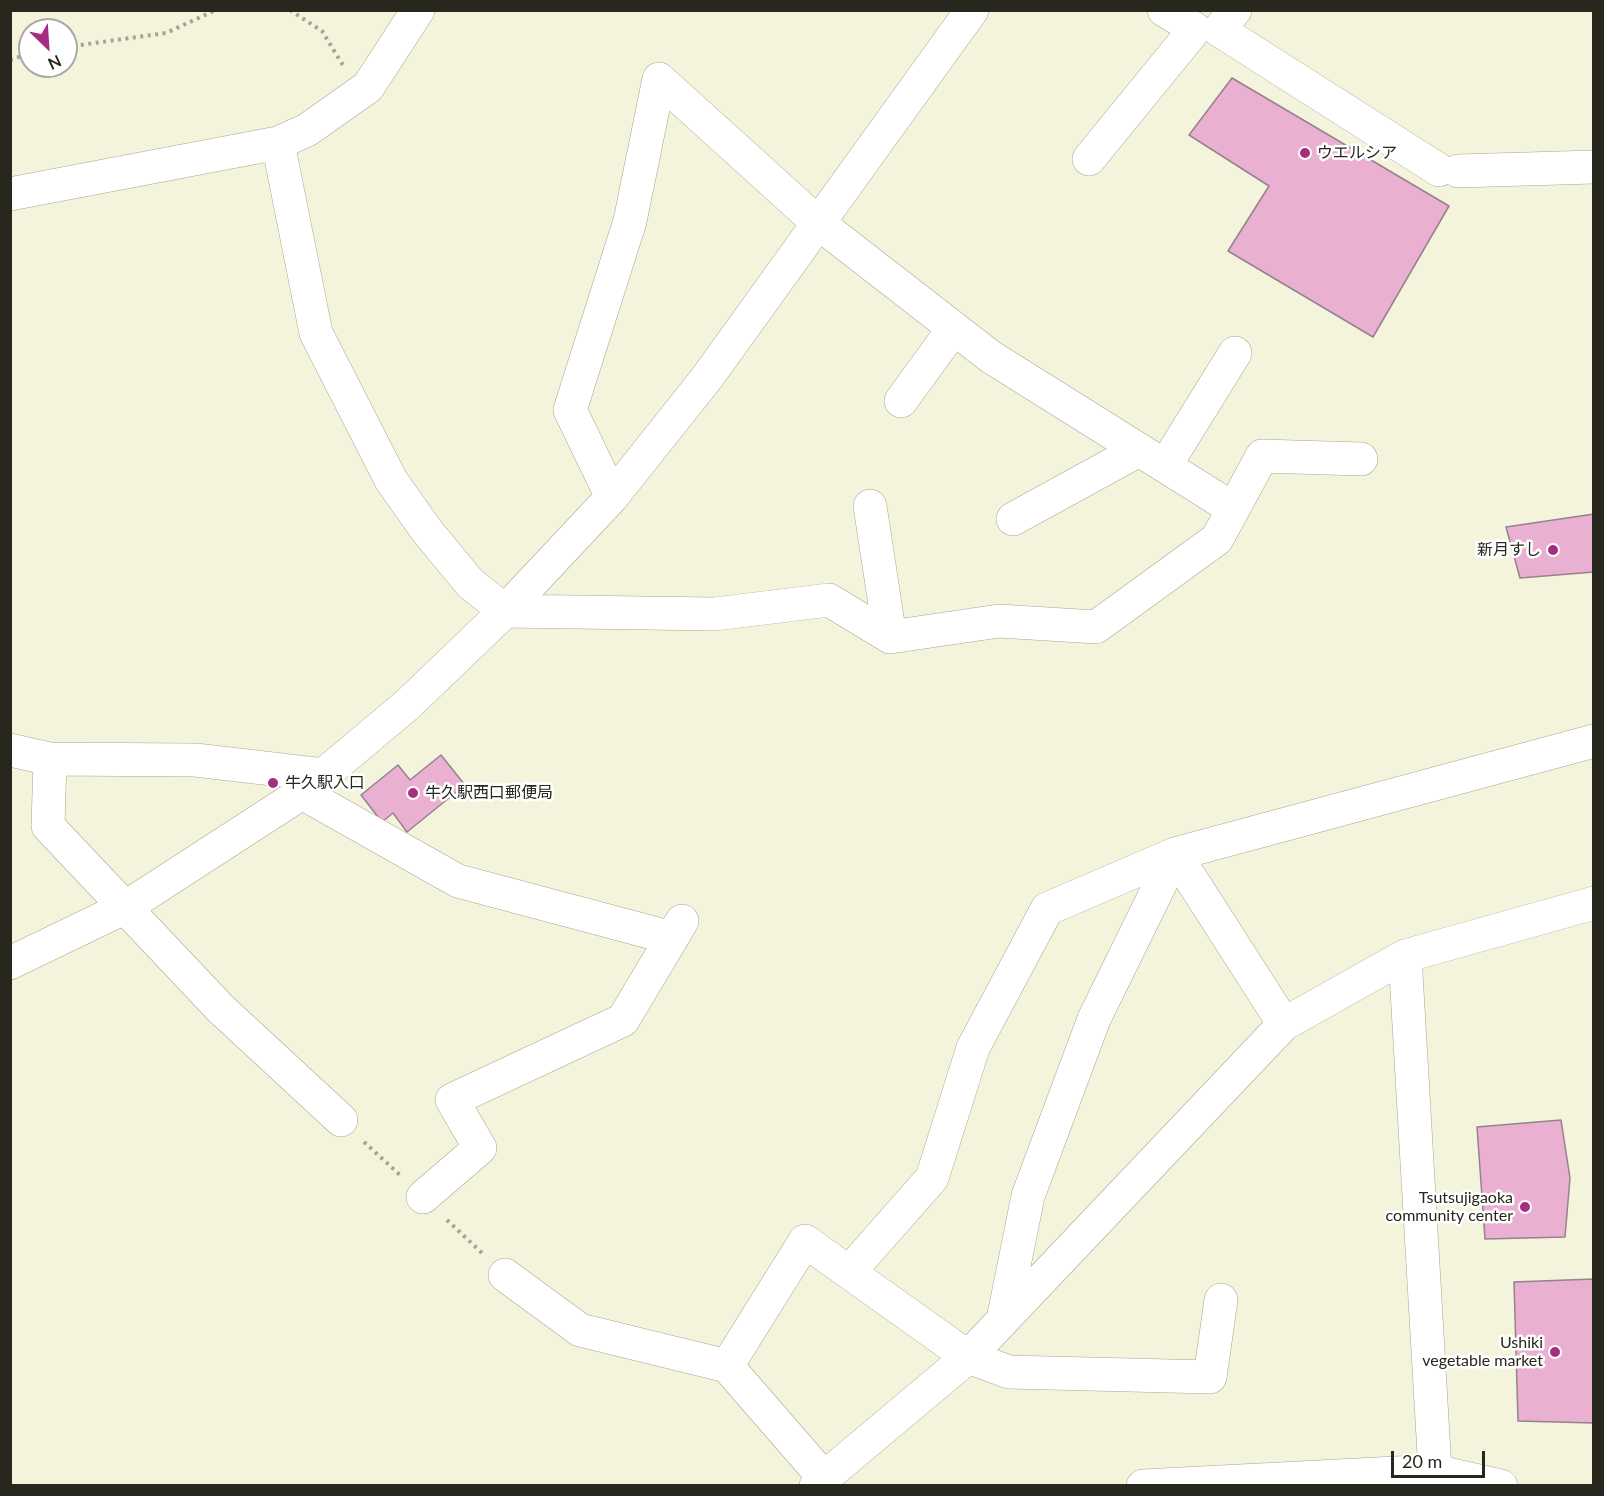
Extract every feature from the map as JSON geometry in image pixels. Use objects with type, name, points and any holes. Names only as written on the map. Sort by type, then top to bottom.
[{"type":"street","points":[[10,194],[278,143],[307,130],[368,87],[418,10]]},
{"type":"street","points":[[10,963],[126,907],[313,784],[407,705],[505,611],[612,497],[706,379],[972,10]]},
{"type":"street","points":[[1089,159],[1195,29],[1164,10]]},
{"type":"street","points":[[1235,10],[1219,30],[1448,171],[1593,167]]},
{"type":"street","points":[[612,497],[570,410],[630,221],[659,79],[818,222],[991,357],[1232,508]]},
{"type":"street","points":[[278,143],[316,333],[391,480],[427,531],[470,583],[505,611],[716,614],[829,600],[890,637],[999,621],[1096,627],[1217,539],[1262,456],[1360,459]]},
{"type":"street","points":[[901,401],[954,328]]},
{"type":"street","points":[[1013,519],[1152,458],[1235,353]]},
{"type":"street","points":[[870,506],[890,637]]},
{"type":"street","points":[[850,1271],[932,1178],[973,1048],[1047,909],[1175,854],[1593,741]]},
{"type":"street","points":[[10,750],[50,759],[195,760],[313,784],[458,881],[677,930],[623,1020],[452,1100],[480,1148],[423,1197]]},
{"type":"street","points":[[50,759],[48,826],[220,1008],[341,1120]]},
{"type":"street","points":[[1175,854],[1284,1024]]},
{"type":"street","points":[[1003,1320],[1028,1196],[1094,1019],[1175,854]]},
{"type":"street","points":[[505,1275],[580,1330],[727,1366],[821,1483],[831,1472],[968,1357],[1284,1024],[1405,956],[1593,903]]},
{"type":"street","points":[[1405,956],[1435,1471]]},
{"type":"street","points":[[727,1366],[805,1241],[968,1357],[1009,1372],[1210,1377],[1221,1300]]},
{"type":"street","points":[[1143,1485],[1435,1471],[1501,1485]]},
{"type":"path","points":[[78,45],[166,33],[216,10]]},
{"type":"path","points":[[258,10],[280,10]]},
{"type":"path","points":[[290,10],[322,31],[362,91]]},
{"type":"building","points":[[1232,78],[1449,206],[1373,337],[1228,251],[1269,186],[1189,135]]},
{"type":"building","name":"新月すし","points":[[1594,514],[1594,572],[1520,578],[1506,527]]},
{"type":"building","points":[[441,755],[465,785],[407,832],[393,813],[382,822],[361,795],[398,765],[410,780]]},
{"type":"building","name":"Tsutsujigaoka community center","points":[[1561,1120],[1570,1178],[1565,1237],[1485,1239],[1477,1127]]},
{"type":"building","name":"Ushiki vegetable market","points":[[1594,1279],[1594,1423],[1518,1421],[1514,1282]]},
{"type":"place","name":"ウエルシア","points":[[1305,153]]},
{"type":"place","name":"新月すし","points":[[1553,550]]},
{"type":"place","name":"牛久駅入口","points":[[273,783]]},
{"type":"place","name":"牛久駅西口郵便局","points":[[413,793]]},
{"type":"place","name":"Tsutsujigaoka community center","points":[[1525,1207]]},
{"type":"place","name":"Ushiki vegetable market","points":[[1555,1352]]}]
